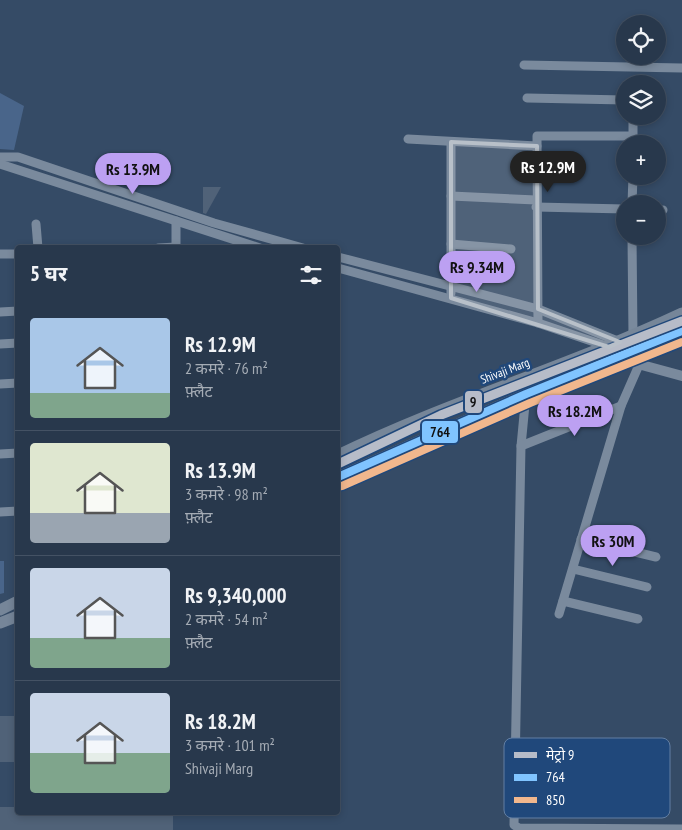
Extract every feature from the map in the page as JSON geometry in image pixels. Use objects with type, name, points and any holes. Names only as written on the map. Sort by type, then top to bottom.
[{"type":"main road","name":"Shivaji Marg","points":[[340,454],[385,432],[609,347],[682,313]]},
{"type":"main road","points":[[340,477],[526,394],[682,331]]},
{"type":"main road","points":[[620,342],[629,353]]},
{"type":"main road","points":[[609,347],[616,358]]},
{"type":"main road","points":[[0,610],[15,602]]},
{"type":"main road","points":[[0,623],[15,617]]},
{"type":"street","points":[[524,65],[682,68]]},
{"type":"street","points":[[527,98],[616,100]]},
{"type":"street","points":[[538,323],[536,138],[540,135],[616,139]]},
{"type":"street","points":[[408,139],[537,146]]},
{"type":"street","points":[[451,142],[451,298]]},
{"type":"street","points":[[0,157],[18,157],[214,223],[292,245]]},
{"type":"street","points":[[0,164],[250,245]]},
{"type":"street","points":[[451,196],[536,204],[616,208]]},
{"type":"street","points":[[176,222],[176,245]]},
{"type":"street","points":[[36,224],[38,245]]},
{"type":"street","points":[[451,244],[510,249]]},
{"type":"street","points":[[632,245],[633,336]]},
{"type":"street","points":[[0,254],[15,254]]},
{"type":"street","points":[[340,258],[538,310],[620,342]]},
{"type":"street","points":[[340,269],[538,323],[609,347]]},
{"type":"street","points":[[0,312],[15,312]]},
{"type":"street","points":[[0,344],[15,343]]},
{"type":"street","points":[[616,358],[682,376]]},
{"type":"street","points":[[559,614],[621,406],[639,365]]},
{"type":"street","points":[[0,384],[15,383]]},
{"type":"street","points":[[516,738],[521,446],[526,394]]},
{"type":"street","points":[[521,446],[621,406]]},
{"type":"street","points":[[0,454],[15,453]]},
{"type":"street","points":[[0,512],[15,512]]},
{"type":"street","points":[[582,539],[656,557]]},
{"type":"street","points":[[573,569],[647,587]]},
{"type":"street","points":[[563,601],[638,619]]},
{"type":"street","points":[[514,818],[514,825],[519,828],[682,829]]},
{"type":"highlighted area","points":[[451,142],[537,146],[538,309],[620,342],[609,347],[451,298]]},
{"type":"water","points":[[0,93],[24,106],[14,150],[0,149]]},
{"type":"water","points":[[0,561],[4,561],[4,593],[0,594]]},
{"type":"building","points":[[203,187],[221,187],[206,214],[203,213]]},
{"type":"building","points":[[0,716],[15,716],[15,762],[0,762]]},
{"type":"building","points":[[0,807],[15,807],[15,815],[173,815],[173,830],[0,830]]},
{"type":"metro line","name":"9","points":[[340,463],[441,415],[682,321]]},
{"type":"transit line","name":"764","points":[[340,476],[526,394],[682,331]]},
{"type":"transit line","name":"850","points":[[342,486],[530,403],[682,342]]}]
